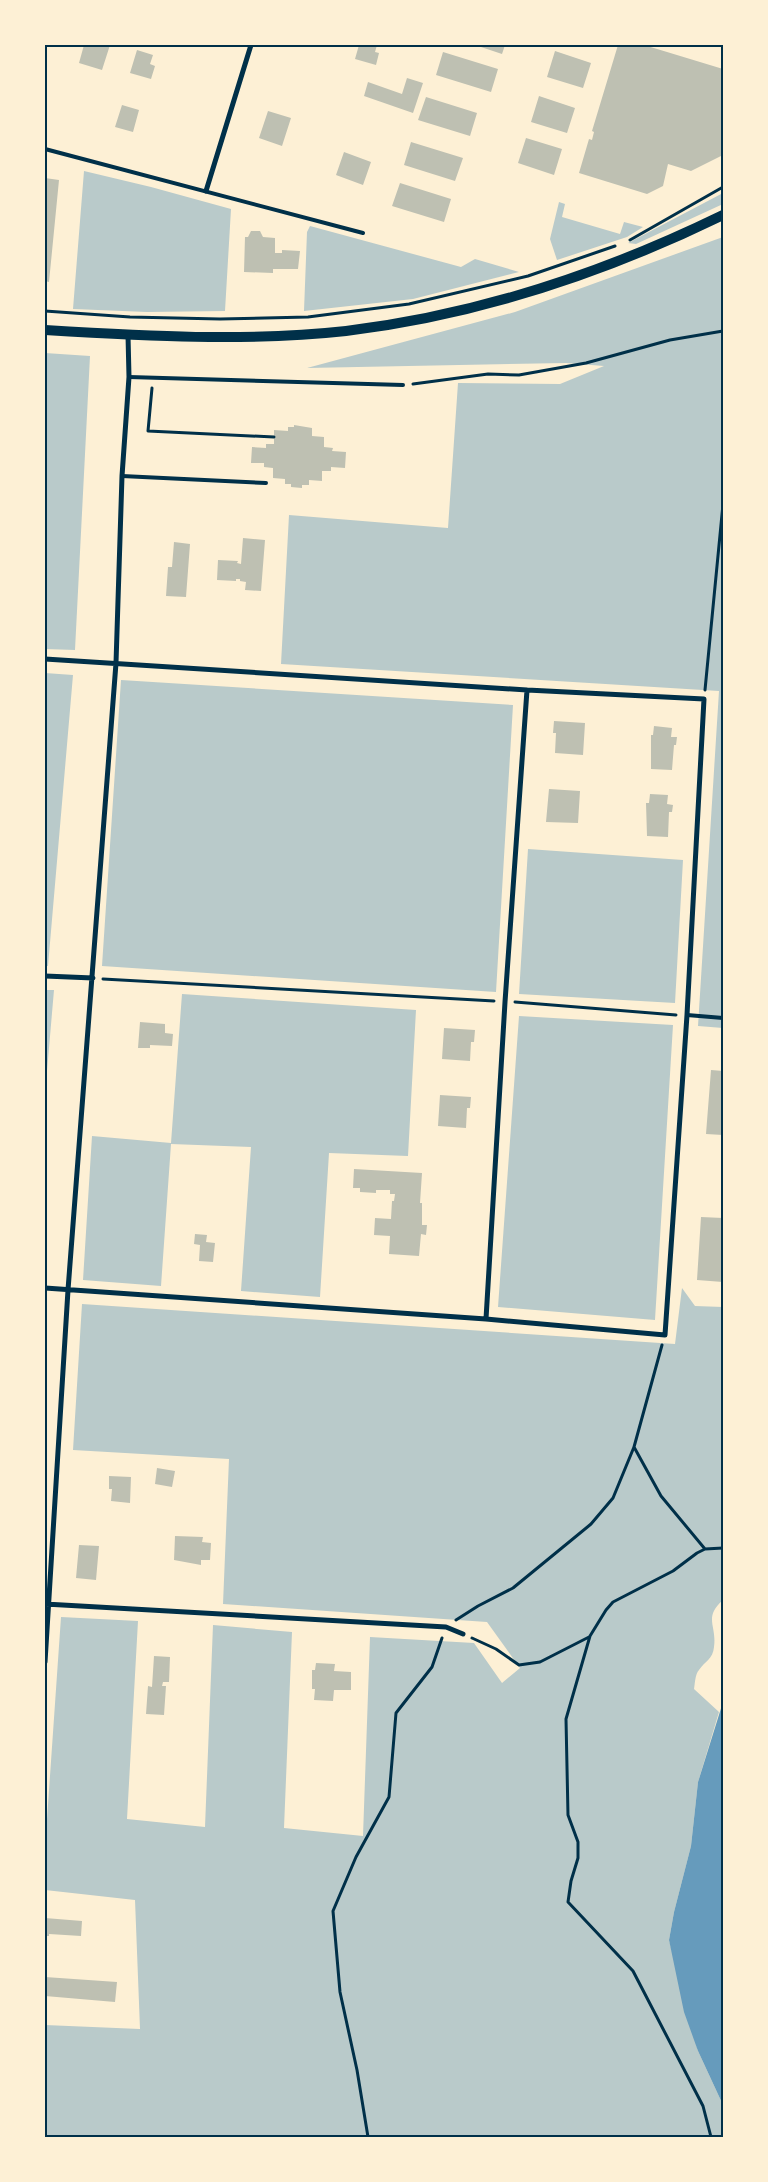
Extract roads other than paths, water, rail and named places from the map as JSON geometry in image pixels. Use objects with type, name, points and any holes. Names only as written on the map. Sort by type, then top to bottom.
[{"type":"main road","points":[[45,330],[215,337],[345,331],[413,321],[515,296],[591,271],[672,240],[723,215]]},
{"type":"street","points":[[206,191],[251,45]]},
{"type":"street","points":[[45,1662],[47,1604],[68,1290],[116,663],[122,476],[129,377],[128,334]]},
{"type":"street","points":[[45,659],[527,690],[704,699],[687,1015],[665,1335],[486,1319],[45,1288]]},
{"type":"street","points":[[486,1319],[505,1002],[527,690]]},
{"type":"street","points":[[45,976],[93,978]]},
{"type":"street","points":[[47,1604],[446,1627],[464,1634]]},
{"type":"lane","points":[[45,149],[362,233]]},
{"type":"lane","points":[[129,377],[402,385]]},
{"type":"lane","points":[[122,476],[266,483]]},
{"type":"lane","points":[[687,1015],[723,1018]]},
{"type":"water","points":[[723,1702],[723,2105],[698,2051],[684,2012],[669,1940],[674,1912],[691,1846],[698,1782]]}]
